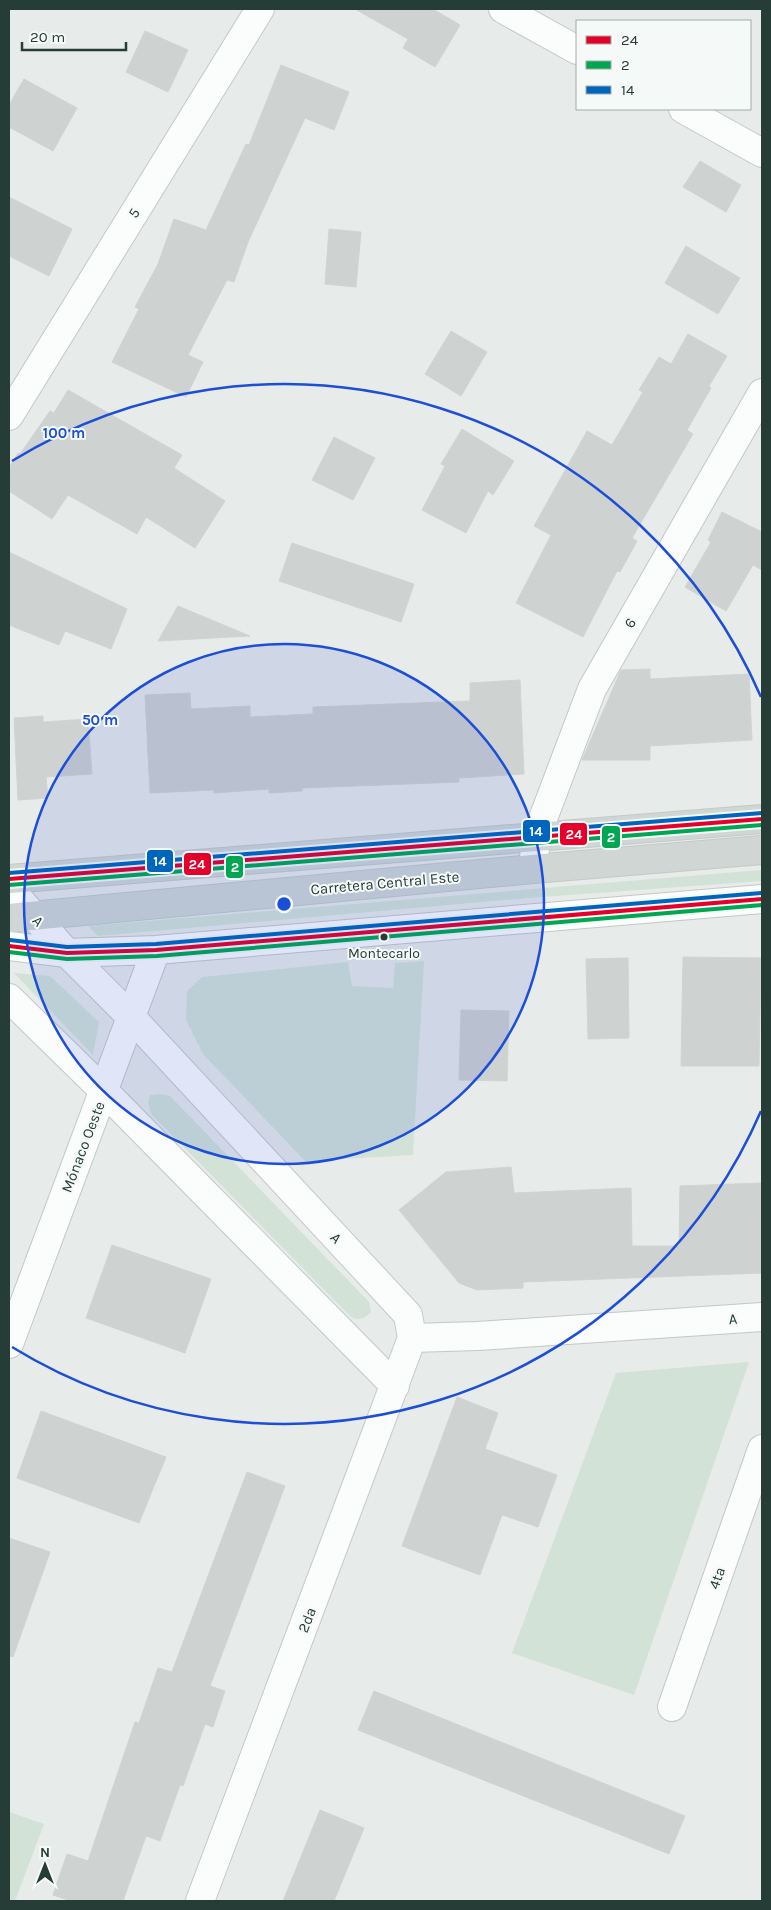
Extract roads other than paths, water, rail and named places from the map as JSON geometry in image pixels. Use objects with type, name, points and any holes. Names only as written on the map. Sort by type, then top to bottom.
[{"type":"main road","points":[[9,880],[762,819]]},
{"type":"main road","name":"Carretera Central Este","points":[[21,917],[532,869],[762,850]]},
{"type":"street","name":"5","points":[[9,416],[260,9]]},
{"type":"street","points":[[503,9],[576,49]]},
{"type":"street","points":[[685,110],[762,153]]},
{"type":"street","name":"6","points":[[532,869],[536,838],[592,689],[762,393]]},
{"type":"street","name":"A","points":[[9,888],[21,917],[68,953],[132,1018],[408,1315],[412,1338],[478,1336],[762,1317]]},
{"type":"street","points":[[9,946],[68,953],[156,950],[762,899]]},
{"type":"street","name":"Mónaco Oeste","points":[[9,1344],[90,1125],[105,1092],[156,950]]},
{"type":"street","points":[[9,998],[105,1092],[395,1386]]},
{"type":"street","name":"2da","points":[[200,1901],[412,1338]]},
{"type":"street","name":"4ta","points":[[672,1707],[762,1448]]},
{"type":"place","name":"Montecarlo","points":[[384,937]]}]
